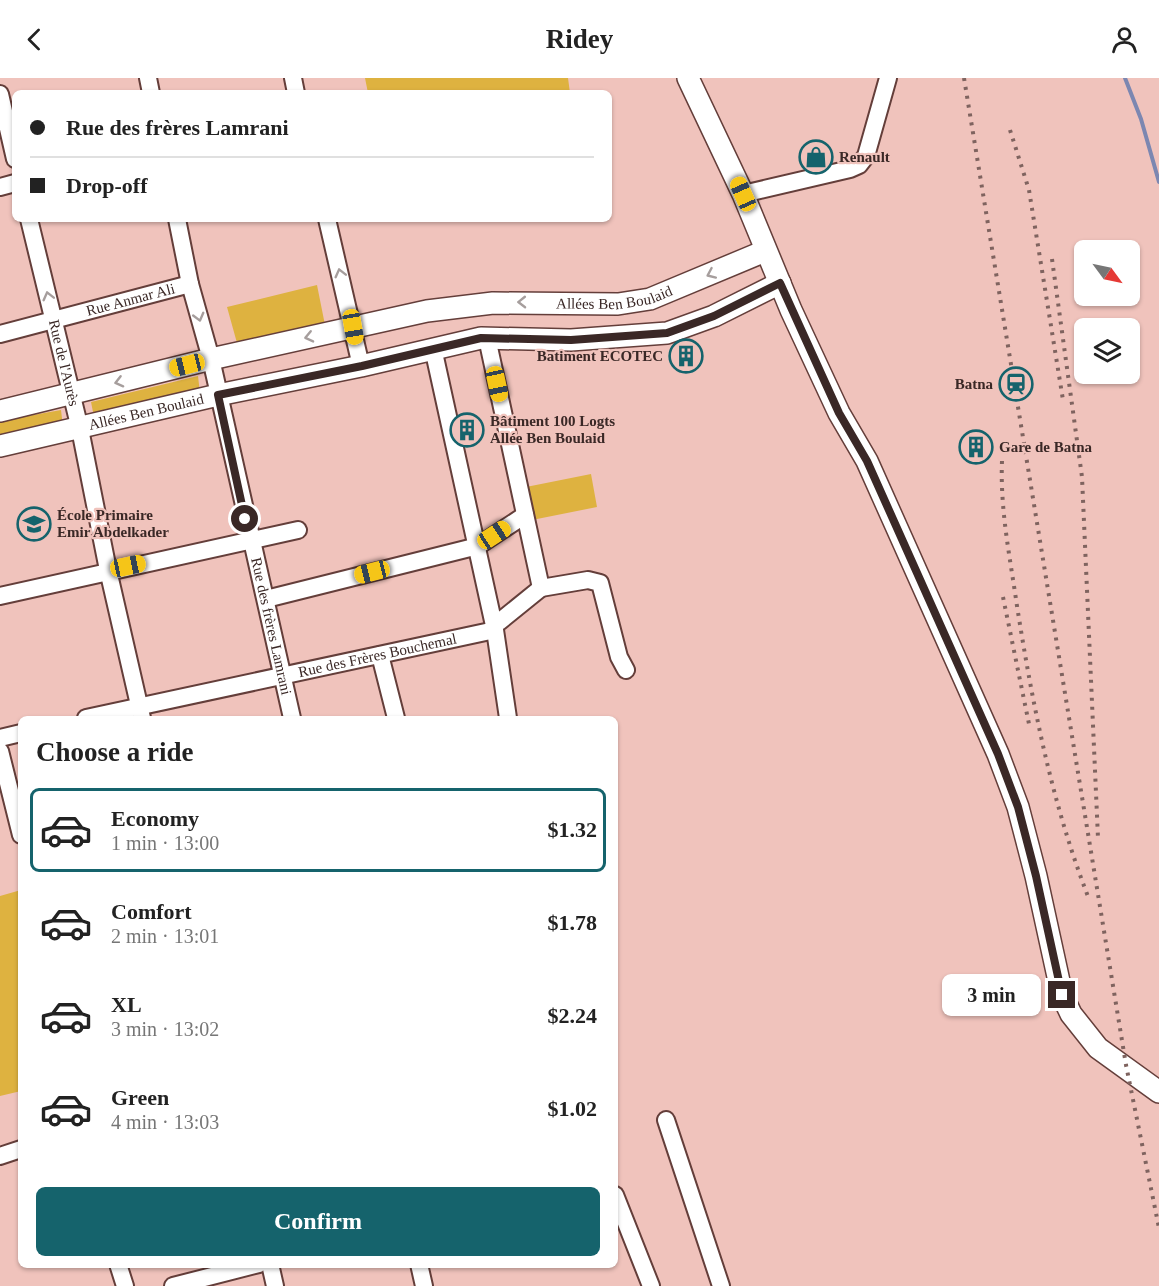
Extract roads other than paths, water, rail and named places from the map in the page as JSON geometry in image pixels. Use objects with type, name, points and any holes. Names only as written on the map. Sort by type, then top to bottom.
[{"type":"main road","points":[[688,78],[743,194],[765,251],[839,413],[867,461],[998,754],[1018,807],[1062,995],[1071,1014],[1098,1048],[1159,1092]]},
{"type":"main road","name":"Allées Ben Boulaid","points":[[0,411],[211,359],[460,306],[531,302],[618,304],[650,298],[765,251]]},
{"type":"main road","name":"Allées Ben Boulaid","points":[[0,446],[218,395],[487,338],[571,340],[667,333],[714,316],[780,283]]},
{"type":"street","points":[[743,194],[859,165],[866,156],[888,78]]},
{"type":"street","points":[[0,94],[12,146]]},
{"type":"street","name":"Rue de l'Aurès","points":[[30,222],[80,429],[108,570],[141,712]]},
{"type":"street","name":"Rue des frères Lamrani","points":[[178,222],[190,284],[211,359],[291,716]]},
{"type":"street","points":[[328,222],[362,366]]},
{"type":"street","name":"Rue Anmar Ali","points":[[0,334],[190,284]]},
{"type":"street","points":[[487,338],[541,588],[588,580],[600,583],[619,657],[626,670]]},
{"type":"street","points":[[433,348],[497,626],[508,716]]},
{"type":"street","points":[[266,599],[478,546],[525,515]]},
{"type":"street","points":[[0,596],[108,570],[298,530]]},
{"type":"street","name":"Rue des Frères Bouchemal","points":[[104,716],[141,712],[497,626],[541,588]]},
{"type":"street","points":[[380,655],[395,716]]},
{"type":"street","points":[[0,738],[18,734]]},
{"type":"street","points":[[0,751],[4,794],[18,829]]},
{"type":"street","points":[[666,1120],[721,1286]]},
{"type":"street","points":[[0,1156],[18,1150]]},
{"type":"street","points":[[618,1203],[651,1286]]},
{"type":"street","points":[[119,1268],[125,1286]]},
{"type":"street","points":[[173,1286],[243,1268]]},
{"type":"street","points":[[271,1268],[275,1286]]},
{"type":"street","points":[[420,1268],[424,1286]]},
{"type":"waterway","points":[[1125,78],[1141,119],[1159,182]]},
{"type":"railway","points":[[964,78],[1126,1065],[1159,1228]]},
{"type":"railway","points":[[1010,130],[1029,190],[1063,400]]},
{"type":"railway","points":[[1052,259],[1082,477],[1098,838]]},
{"type":"railway","points":[[1002,461],[1006,533],[1037,718],[1064,827],[1089,899]]},
{"type":"railway","points":[[1003,597],[1029,724]]},
{"type":"place","name":"Renault","points":[[816,157]]},
{"type":"place","name":"Batiment ECOTEC","points":[[686,356]]},
{"type":"place","name":"Batna","points":[[1016,384]]},
{"type":"place","name":"Bâtiment 100 Logts Allée Ben Boulaid","points":[[467,430]]},
{"type":"place","name":"Gare de Batna","points":[[976,447]]},
{"type":"place","name":"École Primaire Emir Abdelkader","points":[[34,524]]}]
